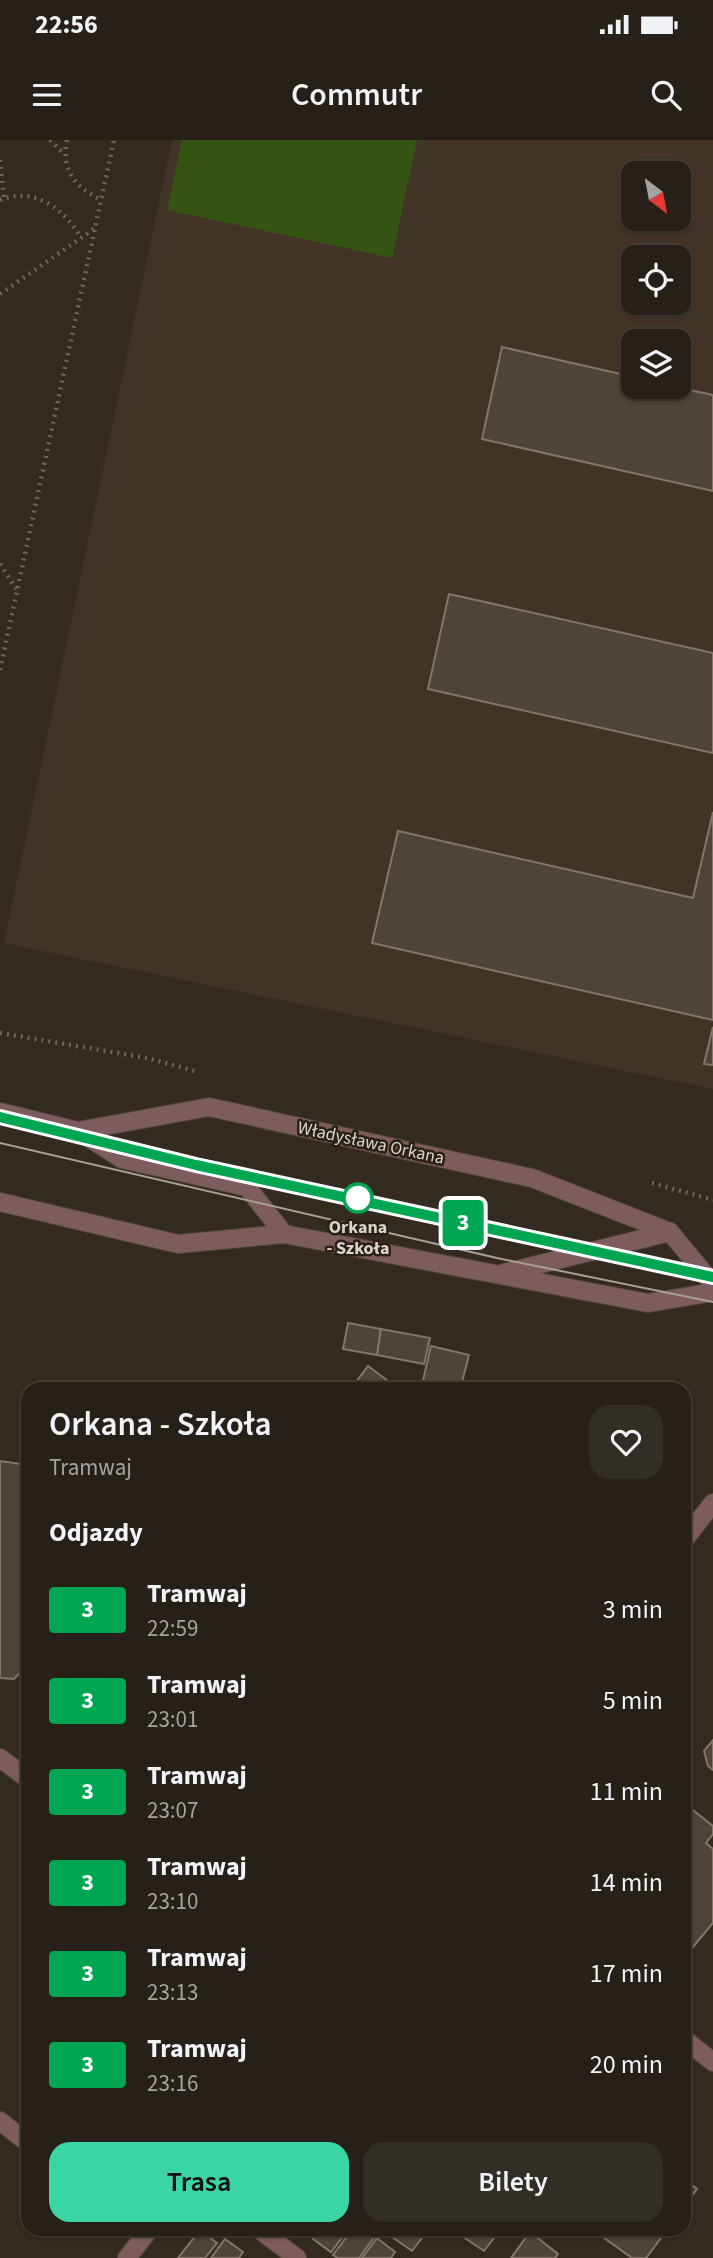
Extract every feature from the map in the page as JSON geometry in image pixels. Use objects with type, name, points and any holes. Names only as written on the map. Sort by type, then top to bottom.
[{"type":"street","name":"Władysława Orkana","points":[[0,1112],[78,1131],[209,1107],[532,1178],[670,1233],[713,1284]]},
{"type":"street","points":[[78,1131],[122,1159],[247,1187],[285,1234]]},
{"type":"street","points":[[0,1202],[178,1244],[285,1234],[648,1303],[713,1292]]},
{"type":"street","points":[[498,1275],[670,1233]]},
{"type":"street","points":[[691,1531],[713,1503]]},
{"type":"street","points":[[0,1758],[21,1774]]},
{"type":"street","points":[[691,2045],[713,2062]]},
{"type":"street","points":[[0,2121],[21,2138]]},
{"type":"street","points":[[127,2258],[140,2236]]},
{"type":"street","points":[[268,2236],[296,2258]]},
{"type":"path","points":[[50,140],[64,154],[75,183],[86,193],[102,200]]},
{"type":"path","points":[[64,154],[67,140]]},
{"type":"path","points":[[0,670],[114,140]]},
{"type":"path","points":[[0,160],[2,199],[27,196],[49,204],[68,217],[81,238]]},
{"type":"path","points":[[0,294],[95,229]]},
{"type":"path","points":[[0,564],[17,591]]},
{"type":"shaded area","points":[[172,140],[713,140],[713,1089],[4,943]]},
{"type":"green space","points":[[182,140],[417,140],[392,258],[167,210]]},
{"type":"building","points":[[502,347],[621,374],[621,399],[691,399],[691,390],[713,395],[713,491],[482,439]]},
{"type":"building","points":[[449,594],[713,653],[713,753],[428,689]]},
{"type":"building","points":[[713,812],[713,1020],[372,943],[398,831],[693,898]]},
{"type":"building","points":[[713,1027],[713,1065],[704,1064]]},
{"type":"building","points":[[348,1323],[381,1329],[377,1355],[343,1349]]},
{"type":"building","points":[[381,1329],[430,1338],[424,1364],[377,1355]]},
{"type":"building","points":[[431,1346],[469,1355],[462,1382],[423,1382]]},
{"type":"building","points":[[368,1366],[389,1382],[356,1382]]},
{"type":"building","points":[[0,1461],[21,1464],[21,1672],[14,1679],[0,1678]]},
{"type":"building","points":[[713,1740],[713,1770],[708,1766],[704,1751]]},
{"type":"building","points":[[691,1809],[713,1826],[713,1834],[706,1843],[713,1849],[713,1923],[693,1947]]},
{"type":"building","points":[[691,2184],[697,2189],[691,2197]]},
{"type":"building","points":[[195,2236],[208,2236],[217,2243],[205,2258],[178,2258]]},
{"type":"building","points":[[315,2236],[343,2236],[331,2252],[313,2239]]},
{"type":"building","points":[[347,2236],[375,2236],[359,2258],[338,2258],[333,2255]]},
{"type":"building","points":[[391,2236],[423,2236],[412,2251]]},
{"type":"building","points":[[462,2236],[495,2236],[484,2251]]},
{"type":"building","points":[[527,2236],[535,2236],[558,2254],[555,2258],[511,2258]]},
{"type":"building","points":[[601,2236],[662,2236],[646,2258],[632,2258]]},
{"type":"building","points":[[377,2238],[395,2252],[391,2258],[362,2258]]},
{"type":"building","points":[[225,2239],[243,2252],[239,2258],[211,2258]]},
{"type":"tram line","points":[[0,1117],[196,1165],[713,1277]]},
{"type":"tram line","name":"3","points":[[0,1117],[196,1165],[713,1277]]},
{"type":"tram line","points":[[0,1143],[497,1258],[713,1302]]},
{"type":"place","name":"Orkana - Szkoła","points":[[358,1198]]}]
